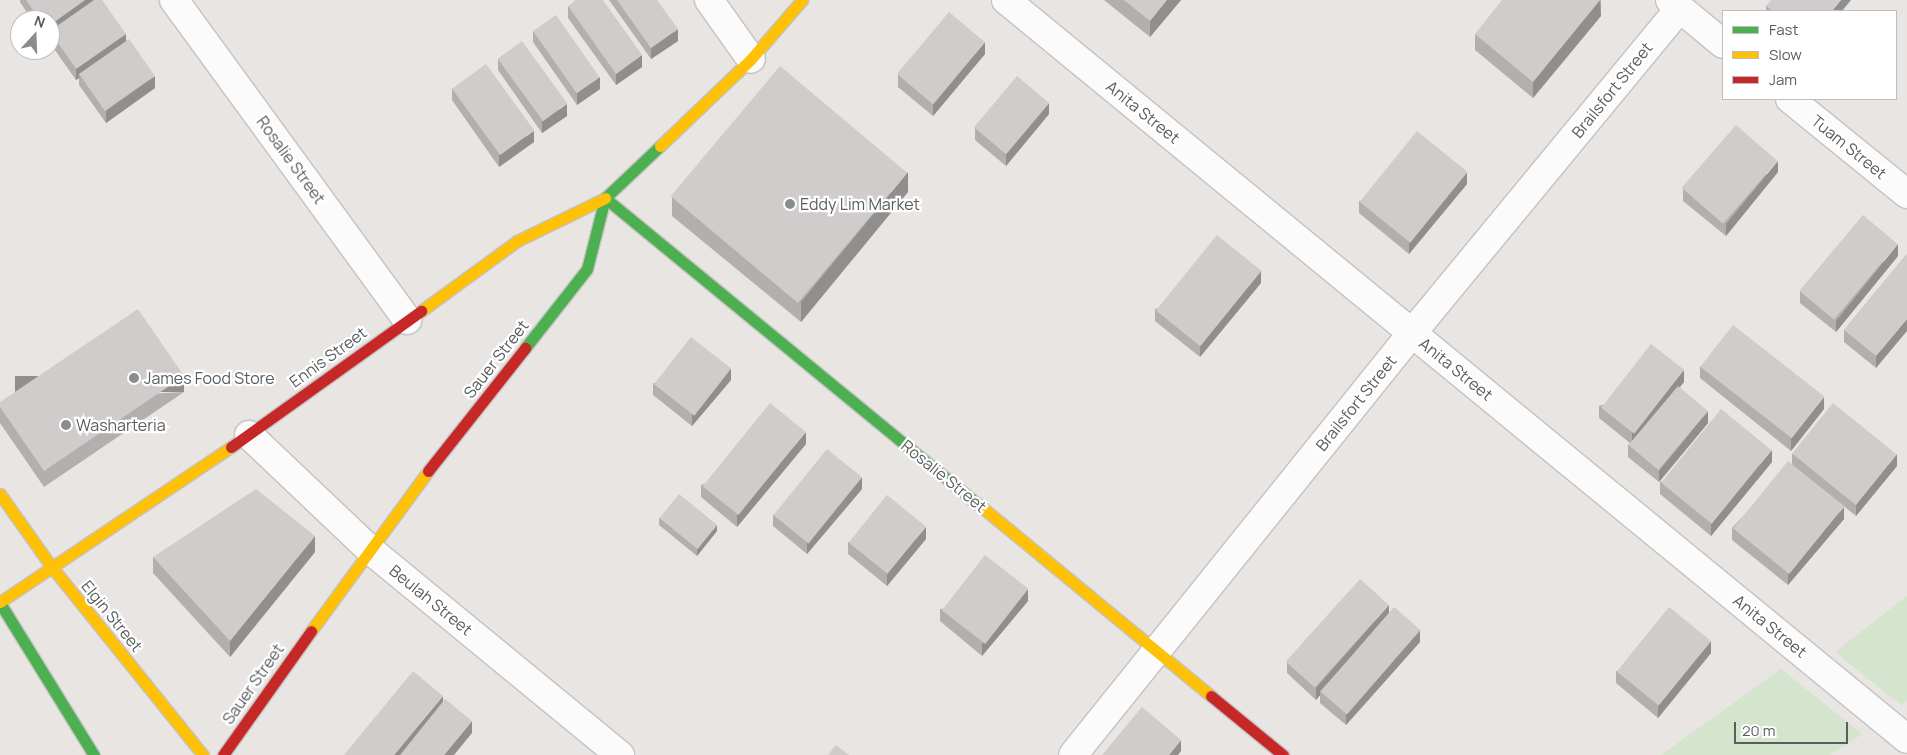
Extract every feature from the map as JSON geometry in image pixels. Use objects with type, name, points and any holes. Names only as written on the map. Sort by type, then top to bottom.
[{"type":"street","name":"Rosalie Street","points":[[174,0],[407,320]]},
{"type":"street","points":[[709,0],[751,60]]},
{"type":"street","points":[[605,198],[751,60],[802,0]]},
{"type":"street","name":"Anita Street","points":[[1006,0],[1907,739]]},
{"type":"street","points":[[1675,4],[1722,43]]},
{"type":"street","name":"Brailsfort Street","points":[[1073,755],[1158,652],[1675,4]]},
{"type":"street","name":"Tuam Street","points":[[1791,100],[1907,194]]},
{"type":"street","name":"Rosalie Street","points":[[605,198],[1283,755]]},
{"type":"street","name":"Ennis Street","points":[[0,603],[51,566],[249,435],[517,241],[605,198]]},
{"type":"street","name":"Sauer Street","points":[[223,755],[368,549],[587,269],[605,198]]},
{"type":"street","name":"Beulah Street","points":[[249,435],[368,549],[620,755]]},
{"type":"street","name":"Elgin Street","points":[[0,494],[51,566],[203,755]]},
{"type":"street","points":[[0,603],[94,755]]},
{"type":"green space","points":[[1907,596],[1907,701],[1901,705],[1835,652]]},
{"type":"green space","points":[[1781,669],[1862,734],[1830,755],[1661,755]]},
{"type":"building","points":[[26,0],[85,0],[60,18],[60,10],[33,10]]},
{"type":"building","points":[[94,0],[102,0],[126,34],[76,69],[60,46],[60,24]]},
{"type":"building","points":[[576,0],[603,0],[642,55],[616,74],[568,6]]},
{"type":"building","points":[[617,0],[657,0],[678,29],[651,48]]},
{"type":"building","points":[[1124,0],[1167,0],[1150,21]]},
{"type":"building","points":[[1502,0],[1600,0],[1533,82],[1475,34]]},
{"type":"building","points":[[1771,0],[1841,0],[1833,10],[1771,10],[1766,6]]},
{"type":"building","points":[[949,12],[985,42],[933,104],[897,74]]},
{"type":"building","points":[[556,15],[600,77],[577,93],[533,31]]},
{"type":"building","points":[[129,39],[155,76],[105,111],[79,74]]},
{"type":"building","points":[[522,41],[567,103],[543,121],[498,59]]},
{"type":"building","points":[[486,64],[534,130],[500,155],[452,89]]},
{"type":"building","name":"Eddy Lim Market","points":[[780,66],[907,173],[798,303],[671,196]]},
{"type":"building","points":[[1017,76],[1049,103],[1006,154],[974,127]]},
{"type":"building","points":[[1736,125],[1778,161],[1723,224],[1682,188]]},
{"type":"building","points":[[1417,131],[1468,172],[1410,243],[1360,202]]},
{"type":"building","points":[[1863,215],[1897,244],[1834,320],[1799,291]]},
{"type":"building","points":[[1217,235],[1261,271],[1200,346],[1156,310]]},
{"type":"building","points":[[1907,254],[1907,319],[1876,356],[1844,330]]},
{"type":"building","points":[[138,309],[184,376],[44,471],[0,407],[0,402]]},
{"type":"building","points":[[1733,325],[1824,396],[1792,438],[1700,367]]},
{"type":"building","points":[[691,337],[731,368],[694,416],[654,384]]},
{"type":"building","points":[[1651,344],[1684,370],[1634,434],[1601,408]]},
{"type":"building","points":[[1678,386],[1708,411],[1658,470],[1629,445]]},
{"type":"building","points":[[770,403],[806,432],[738,515],[703,486]]},
{"type":"building","points":[[1833,403],[1897,455],[1856,505],[1792,454]]},
{"type":"building","points":[[1721,409],[1772,450],[1712,524],[1661,483]]},
{"type":"building","points":[[827,449],[862,477],[808,543],[774,515]]},
{"type":"building","points":[[1788,461],[1844,506],[1789,574],[1733,529]]},
{"type":"building","points":[[256,489],[315,536],[230,641],[153,557]]},
{"type":"building","points":[[679,494],[717,525],[698,549],[659,518]]},
{"type":"building","points":[[887,495],[926,526],[887,574],[849,542]]},
{"type":"building","points":[[985,555],[1028,589],[985,644],[942,610]]},
{"type":"building","points":[[1360,579],[1389,605],[1315,688],[1286,661]]},
{"type":"building","points":[[1394,607],[1420,630],[1347,714],[1321,692]]},
{"type":"building","points":[[1669,607],[1711,641],[1659,705],[1617,672]]},
{"type":"building","points":[[413,671],[443,696],[394,755],[344,755]]},
{"type":"building","points":[[445,699],[472,721],[444,755],[400,755]]},
{"type":"building","points":[[1142,707],[1181,740],[1169,755],[1102,755]]},
{"type":"building","points":[[836,745],[849,755],[828,755]]},
{"type":"traffic: fast","points":[[525,348],[587,269],[605,198],[660,146]]},
{"type":"traffic: fast","points":[[605,198],[978,504]]},
{"type":"traffic: fast","points":[[0,603],[94,755]]},
{"type":"traffic: slow","points":[[660,146],[751,59],[802,0]]},
{"type":"traffic: slow","points":[[421,311],[517,241],[605,198]]},
{"type":"traffic: slow","points":[[0,602],[231,447]]},
{"type":"traffic: slow","points":[[311,631],[428,471]]},
{"type":"traffic: slow","points":[[0,494],[51,566],[203,755]]},
{"type":"traffic: slow","points":[[978,504],[1211,696]]},
{"type":"traffic: jam","points":[[231,447],[421,311]]},
{"type":"traffic: jam","points":[[428,471],[525,348]]},
{"type":"traffic: jam","points":[[223,755],[311,631]]},
{"type":"traffic: jam","points":[[1211,696],[1283,755]]},
{"type":"place","name":"Eddy Lim Market","points":[[790,204]]},
{"type":"place","name":"James Food Store","points":[[134,378]]},
{"type":"place","name":"Washarteria","points":[[66,425]]}]
